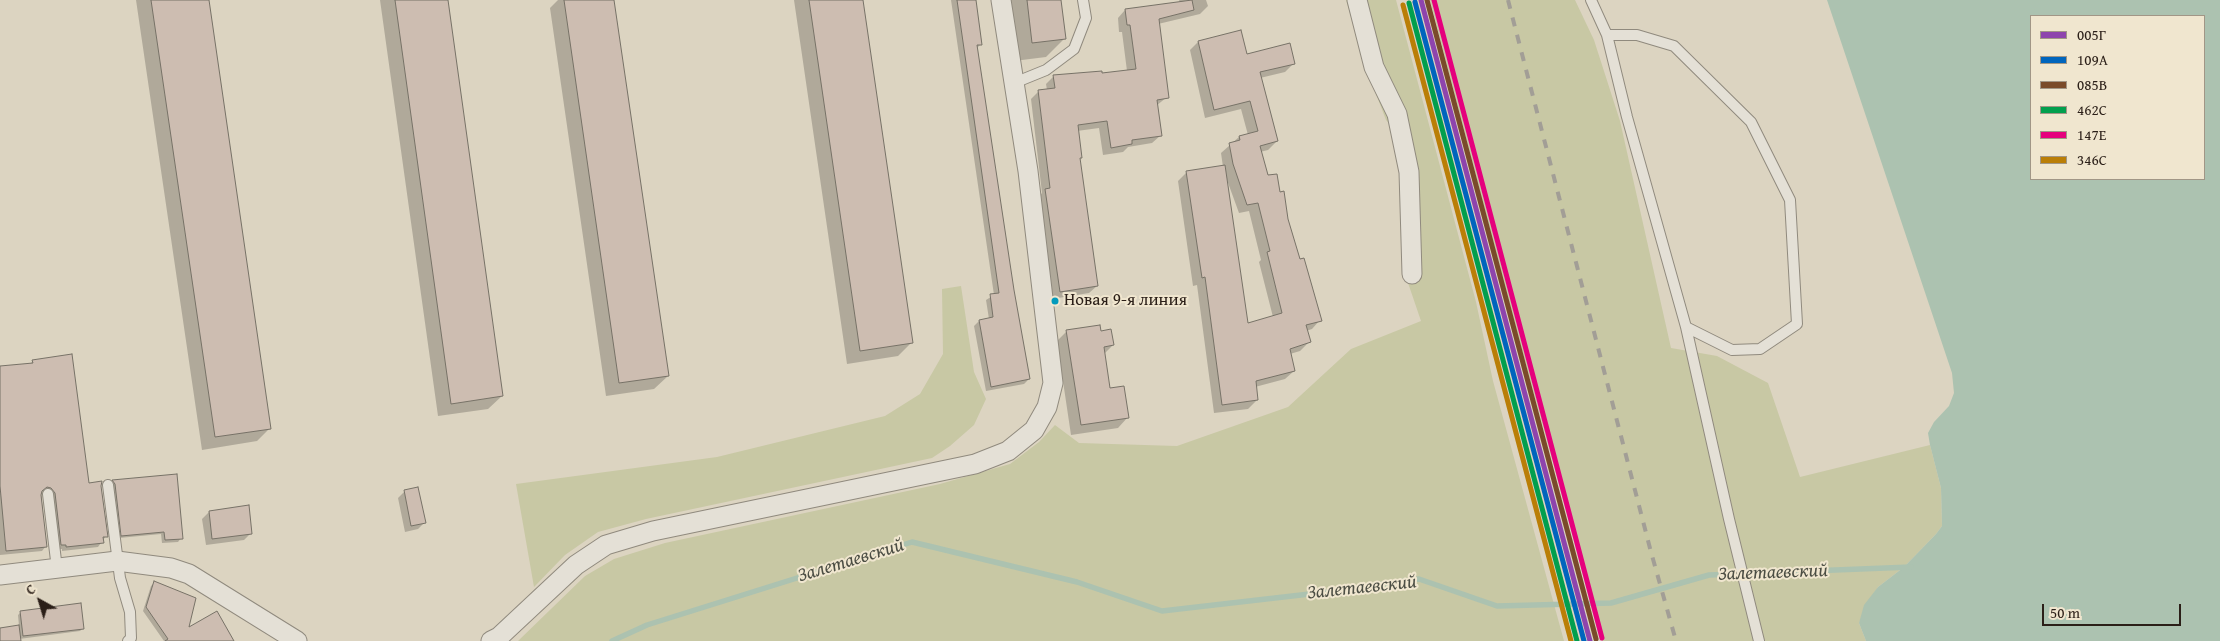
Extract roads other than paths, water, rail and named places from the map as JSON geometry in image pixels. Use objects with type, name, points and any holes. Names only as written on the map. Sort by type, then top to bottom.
[{"type":"street","points":[[490,641],[499,637],[576,565],[606,545],[653,531],[975,464],[1008,451],[1034,430],[1047,407],[1053,383],[1028,171],[1002,0]]},
{"type":"street","points":[[1357,0],[1374,67],[1398,114],[1409,172],[1412,274]]},
{"type":"street","points":[[0,575],[118,561],[171,568],[189,574],[297,641]]},
{"type":"lane","points":[[1014,83],[1046,70],[1074,49],[1086,18],[1083,0]]},
{"type":"lane","points":[[1591,0],[1607,35],[1627,117],[1686,327],[1758,641]]},
{"type":"lane","points":[[1607,35],[1637,35],[1674,46],[1751,122],[1790,200],[1797,324],[1760,350],[1732,350],[1686,327]]},
{"type":"lane","points":[[108,485],[118,561],[130,612],[131,638],[128,641]]},
{"type":"lane","points":[[48,494],[57,569]]},
{"type":"waterway","name":"Залетаевский","points":[[612,641],[647,625],[912,542],[1077,582],[1162,611],[1327,592],[1419,579],[1497,606],[1611,603],[1709,575],[1911,567]]},
{"type":"railway","points":[[1508,0],[1651,552],[1676,641]]},
{"type":"place","name":"Новая 9-я линия","points":[[1055,301]]}]
